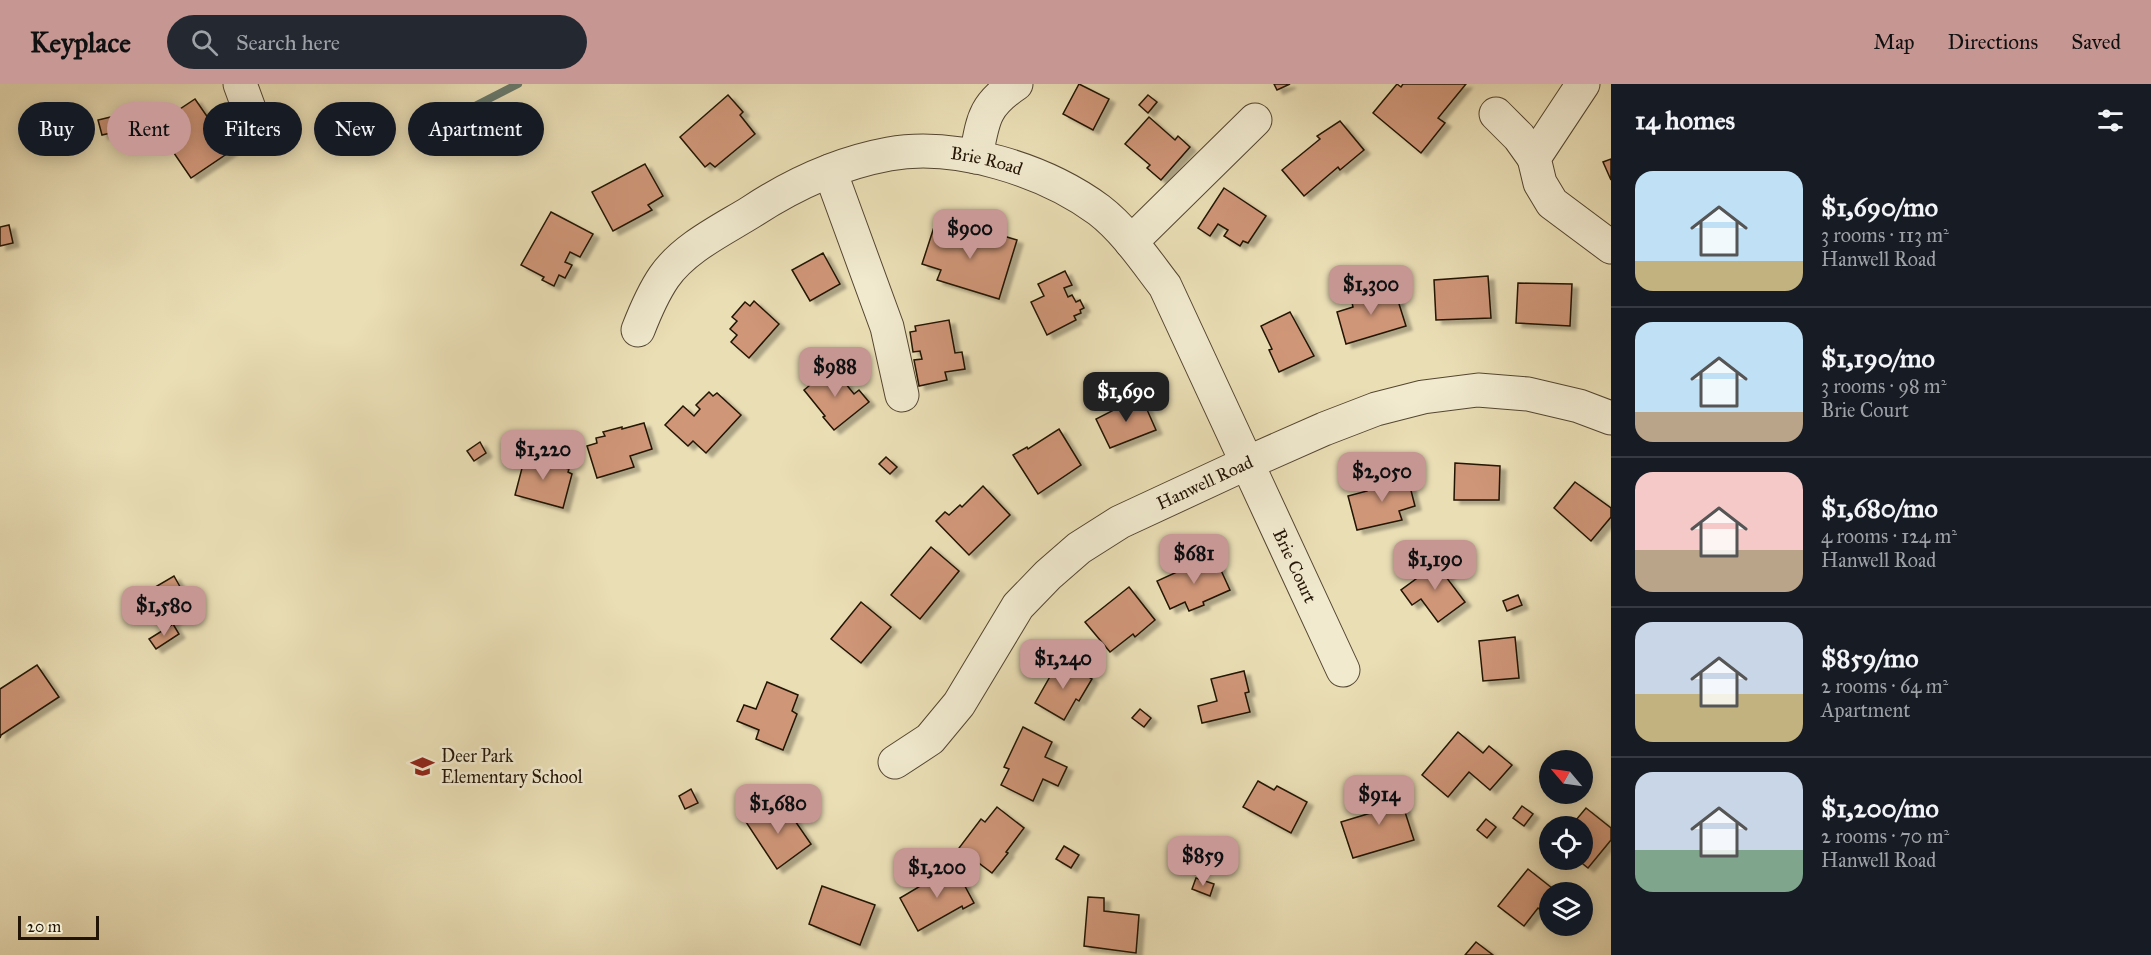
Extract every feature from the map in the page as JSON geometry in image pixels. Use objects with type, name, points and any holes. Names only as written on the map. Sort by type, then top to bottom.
[{"type":"street","points":[[976,157],[983,119],[1000,94],[1016,84]]},
{"type":"street","points":[[1534,158],[1583,84]]},
{"type":"street","points":[[1496,114],[1519,136],[1534,158],[1540,183],[1552,203],[1611,247]]},
{"type":"street","points":[[1131,242],[1254,120]]},
{"type":"street","name":"Brie Road","points":[[638,330],[665,276],[692,250],[775,196],[830,171],[889,154],[935,152],[976,157],[1022,170],[1061,186],[1101,211],[1131,242],[1164,286],[1247,463]]},
{"type":"street","points":[[830,171],[886,327],[902,395]]},
{"type":"street","name":"Hanwell Road","points":[[895,762],[930,739],[945,722],[959,704],[1018,606],[1079,548],[1120,522],[1247,463],[1376,409],[1423,397],[1478,390],[1528,394],[1579,406],[1611,418]]},
{"type":"street","name":"Brie Court","points":[[1247,463],[1343,670]]},
{"type":"building","points":[[1079,84],[1109,99],[1093,130],[1063,114]]},
{"type":"building","points":[[1274,84],[1290,84],[1277,90]]},
{"type":"building","points":[[1397,84],[1401,87],[1403,84],[1466,84],[1438,118],[1445,123],[1421,153],[1373,113]]},
{"type":"building","points":[[728,95],[743,112],[740,115],[755,134],[715,167],[710,163],[705,167],[680,137]]},
{"type":"building","points":[[1148,95],[1157,102],[1148,113],[1139,105]]},
{"type":"building","points":[[195,99],[203,111],[203,156],[224,156],[191,178],[176,156],[191,156],[190,102]]},
{"type":"building","points":[[1149,117],[1175,140],[1178,136],[1190,147],[1161,180],[1147,168],[1150,165],[1125,144]]},
{"type":"building","points":[[107,118],[107,134],[102,135],[98,120]]},
{"type":"building","points":[[1340,121],[1364,150],[1340,170],[1338,167],[1304,196],[1282,170],[1320,139],[1317,136]]},
{"type":"building","points":[[1611,159],[1611,180],[1603,162]]},
{"type":"building","points":[[645,164],[663,196],[648,205],[652,210],[613,231],[592,192]]},
{"type":"building","points":[[1224,188],[1266,216],[1248,243],[1243,241],[1240,246],[1224,236],[1228,230],[1218,224],[1210,236],[1198,228]]},
{"type":"building","points":[[551,212],[593,234],[580,257],[570,252],[565,262],[572,265],[565,278],[559,275],[554,286],[542,280],[544,277],[521,265]]},
{"type":"building","points":[[936,221],[954,226],[951,233],[972,239],[973,235],[988,239],[990,232],[1017,240],[999,299],[937,280],[941,270],[922,264]]},
{"type":"building","points":[[9,225],[13,243],[0,246],[0,227]]},
{"type":"building","points":[[823,253],[840,284],[810,301],[792,270]]},
{"type":"building","points":[[1065,271],[1072,285],[1064,288],[1068,297],[1072,295],[1076,302],[1080,300],[1084,308],[1080,310],[1081,313],[1074,316],[1076,320],[1047,335],[1031,302],[1044,296],[1038,284]]},
{"type":"building","points":[[1488,276],[1491,318],[1436,320],[1434,280]]},
{"type":"building","points":[[1518,283],[1572,284],[1570,326],[1516,323]]},
{"type":"building","points":[[1394,288],[1406,326],[1346,344],[1337,312],[1353,307],[1351,298]]},
{"type":"building","points":[[754,301],[779,324],[749,358],[731,342],[737,335],[730,329],[737,321],[732,317],[745,302],[750,306]]},
{"type":"building","points":[[1290,312],[1314,356],[1279,372],[1269,350],[1272,349],[1261,326]]},
{"type":"building","points":[[949,320],[955,353],[962,352],[965,369],[945,372],[947,380],[919,386],[914,360],[922,359],[920,351],[913,352],[910,332],[916,331],[915,326]]},
{"type":"building","points":[[832,367],[854,394],[859,390],[869,402],[834,430],[804,390]]},
{"type":"building","points":[[709,392],[713,396],[717,393],[741,415],[706,453],[693,441],[688,446],[665,425],[683,406],[694,416],[700,409],[696,405]]},
{"type":"building","points":[[1141,396],[1156,430],[1110,448],[1096,419]]},
{"type":"building","points":[[644,423],[652,449],[630,456],[634,467],[597,478],[587,446],[597,443],[596,438],[605,436],[603,432]]},
{"type":"building","points":[[1059,429],[1081,465],[1038,494],[1013,455],[1027,447],[1028,449]]},
{"type":"building","points":[[480,442],[486,453],[474,461],[467,451]]},
{"type":"building","points":[[527,449],[542,453],[539,465],[548,467],[549,464],[569,469],[568,472],[572,474],[563,508],[515,495]]},
{"type":"building","points":[[886,457],[897,467],[890,474],[879,464]]},
{"type":"building","points":[[1455,463],[1500,466],[1499,500],[1454,500]]},
{"type":"building","points":[[1407,475],[1415,506],[1399,511],[1402,520],[1357,530],[1348,496],[1367,491],[1366,486]]},
{"type":"building","points":[[1575,482],[1611,508],[1611,517],[1591,541],[1554,508]]},
{"type":"building","points":[[983,486],[1010,515],[969,555],[936,521],[945,512],[949,515],[960,505],[962,507]]},
{"type":"building","points":[[931,547],[959,571],[920,619],[891,595]]},
{"type":"building","points":[[1214,555],[1230,590],[1189,611],[1185,602],[1170,609],[1157,581]]},
{"type":"building","points":[[1446,557],[1455,570],[1446,577],[1465,602],[1438,622],[1421,599],[1412,605],[1401,590]]},
{"type":"building","points":[[174,576],[193,610],[164,627],[145,593]]},
{"type":"building","points":[[1129,587],[1155,620],[1135,637],[1133,634],[1110,652],[1085,622]]},
{"type":"building","points":[[1518,595],[1522,605],[1507,611],[1503,601]]},
{"type":"building","points":[[861,602],[891,627],[861,663],[831,639]]},
{"type":"building","points":[[173,624],[179,634],[156,649],[149,639]]},
{"type":"building","points":[[1515,637],[1519,678],[1483,681],[1479,641]]},
{"type":"building","points":[[1060,659],[1092,679],[1079,701],[1076,699],[1064,720],[1035,703]]},
{"type":"building","points":[[37,665],[59,697],[1,735],[0,738],[0,689]]},
{"type":"building","points":[[1244,671],[1249,692],[1245,693],[1250,712],[1202,723],[1198,706],[1217,701],[1211,679]]},
{"type":"building","points":[[767,682],[798,695],[792,711],[797,714],[783,750],[756,739],[759,730],[737,721],[744,705],[756,709]]},
{"type":"building","points":[[1140,709],[1151,718],[1144,727],[1132,718]]},
{"type":"building","points":[[1023,727],[1052,742],[1045,757],[1067,767],[1058,786],[1043,779],[1033,801],[1001,785],[1009,769],[1004,767]]},
{"type":"building","points":[[1458,732],[1483,753],[1489,746],[1512,765],[1490,790],[1469,772],[1448,797],[1422,775]]},
{"type":"building","points":[[1258,781],[1274,790],[1277,786],[1307,802],[1291,833],[1243,807]]},
{"type":"building","points":[[1397,787],[1414,840],[1353,858],[1341,822],[1374,812],[1369,797]]},
{"type":"building","points":[[691,789],[698,803],[685,809],[679,796]]},
{"type":"building","points":[[774,802],[786,818],[791,815],[811,844],[777,869],[746,822]]},
{"type":"building","points":[[1522,806],[1533,814],[1524,826],[1513,818]]},
{"type":"building","points":[[997,807],[1024,828],[992,873],[959,848],[981,819],[985,822]]},
{"type":"building","points":[[1586,808],[1611,828],[1611,840],[1593,862],[1593,816],[1579,816]]},
{"type":"building","points":[[1486,819],[1496,827],[1487,838],[1477,830]]},
{"type":"building","points":[[1064,846],[1079,855],[1071,868],[1056,859]]},
{"type":"building","points":[[954,866],[974,903],[963,909],[962,906],[918,931],[900,898]]},
{"type":"building","points":[[1528,869],[1544,882],[1539,882],[1539,909],[1524,926],[1498,906]]},
{"type":"building","points":[[1196,878],[1214,884],[1210,896],[1192,889]]},
{"type":"building","points":[[822,886],[875,905],[860,945],[809,924]]},
{"type":"building","points":[[1088,897],[1104,898],[1104,911],[1139,915],[1136,953],[1084,946]]},
{"type":"building","points":[[1476,942],[1493,955],[1465,955]]},
{"type":"waterway","points":[[483,102],[518,84]]},
{"type":"place","name":"Deer Park Elementary School","points":[[423,766]]}]
